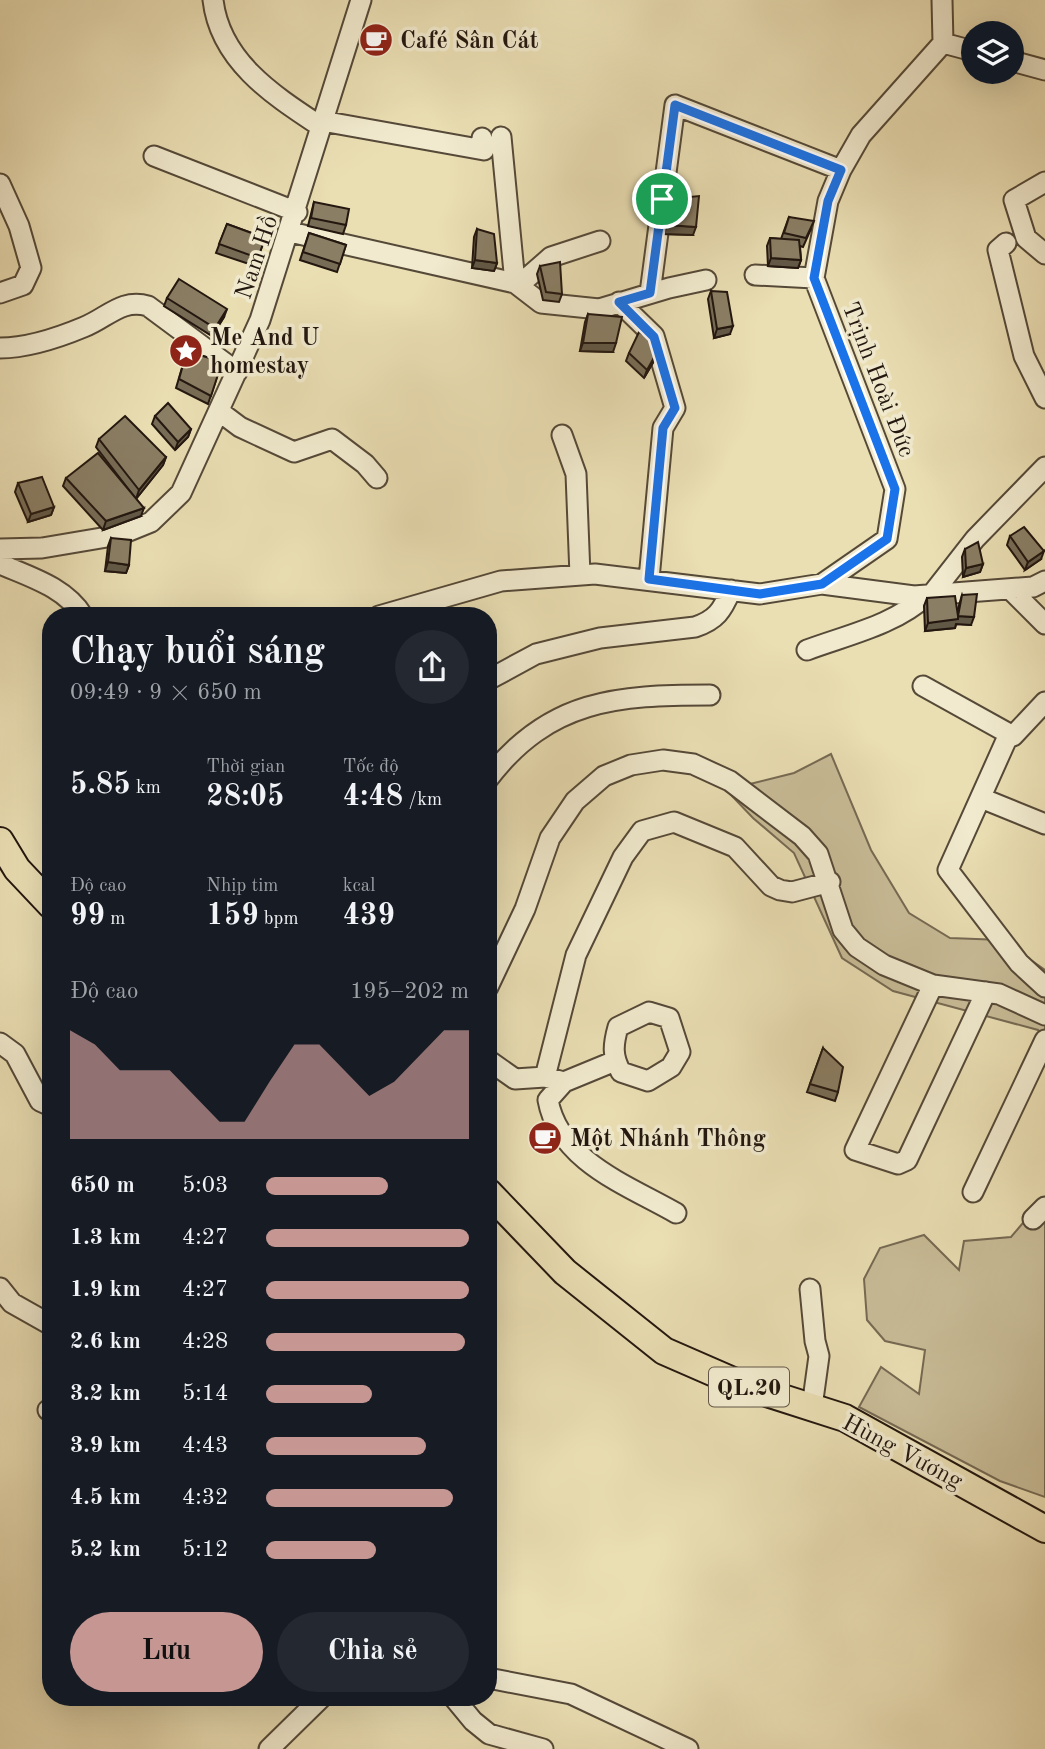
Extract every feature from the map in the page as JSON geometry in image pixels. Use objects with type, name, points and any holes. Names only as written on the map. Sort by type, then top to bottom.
[{"type":"highway","points":[[0,841],[17,869],[42,895]]},
{"type":"highway","name":"Hùng Vương","points":[[497,1201],[565,1272],[664,1351],[742,1385],[845,1418],[1045,1530]]},
{"type":"street","points":[[213,0],[215,17],[227,46],[251,75],[283,101],[321,123],[484,150],[492,138],[517,284]]},
{"type":"street","name":"Nam Hồ","points":[[0,549],[42,548],[119,535],[151,522],[181,494],[260,320],[297,212],[321,123],[361,0]]},
{"type":"street","points":[[755,275],[814,278],[828,201],[841,170],[861,135],[943,43],[942,0]]},
{"type":"street","points":[[943,43],[961,48]]},
{"type":"street","points":[[1024,64],[1045,70]]},
{"type":"street","points":[[650,293],[675,105],[841,170]]},
{"type":"street","points":[[155,156],[297,212]]},
{"type":"street","points":[[1045,182],[1014,200],[1026,238],[1045,254]]},
{"type":"street","points":[[0,184],[19,226],[31,268],[23,285],[0,293]]},
{"type":"street","points":[[290,232],[517,284],[541,303],[600,309],[650,293],[706,280]]},
{"type":"street","points":[[517,284],[551,257],[600,242]]},
{"type":"street","points":[[1006,243],[998,250],[999,258],[1008,283],[1021,346],[1045,398]]},
{"type":"street","name":"Trịnh Hoài Đức","points":[[410,607],[501,581],[580,575],[649,579],[760,594],[822,584],[887,539],[895,489],[814,278]]},
{"type":"street","points":[[619,302],[654,337],[675,408],[663,428],[649,579]]},
{"type":"street","points":[[0,348],[70,332],[120,306],[139,303],[149,306],[237,372]]},
{"type":"street","points":[[220,412],[240,427],[294,452],[332,439],[365,464],[377,478]]},
{"type":"street","points":[[562,435],[576,474],[580,575]]},
{"type":"street","points":[[807,650],[913,608],[930,594],[975,539],[1045,467]]},
{"type":"street","points":[[0,564],[57,589],[77,607]]},
{"type":"street","points":[[822,584],[930,594],[1033,587],[1045,581]]},
{"type":"street","points":[[1010,589],[1045,624]]},
{"type":"street","points":[[497,675],[537,654],[562,647],[600,638],[695,627],[708,623],[721,613],[731,590]]},
{"type":"street","points":[[923,686],[1013,736],[1045,702]]},
{"type":"street","points":[[497,769],[527,737],[565,715],[596,704],[640,695],[710,695]]},
{"type":"street","points":[[1009,734],[948,870],[1019,963],[1045,987]]},
{"type":"street","points":[[497,969],[525,909],[550,838],[575,801],[604,776],[631,765],[663,760],[693,764],[730,781],[802,836],[818,854],[830,882],[843,930],[857,947],[884,965],[933,985],[986,992],[1045,1015]]},
{"type":"street","points":[[981,798],[1045,824]]},
{"type":"street","points":[[545,1077],[576,955],[623,857],[642,831],[674,822],[736,847],[771,886],[780,890],[792,892],[830,882]]},
{"type":"street","points":[[933,985],[855,1150],[898,1164],[907,1160],[986,992]]},
{"type":"street","points":[[973,1192],[1045,1040]]},
{"type":"street","points":[[0,1044],[15,1054],[42,1102]]},
{"type":"street","points":[[615,1061],[564,1082],[548,1100],[551,1120],[578,1156],[676,1213]]},
{"type":"street","points":[[497,1066],[515,1079],[545,1077],[564,1082]]},
{"type":"street","points":[[0,1288],[12,1303],[42,1320]]},
{"type":"street","points":[[810,1289],[819,1356],[812,1407]]},
{"type":"street","points":[[497,1680],[571,1694],[688,1749]]},
{"type":"street","points":[[269,1749],[313,1706]]},
{"type":"street","points":[[460,1706],[489,1734],[543,1749]]},
{"type":"shaded area","points":[[831,754],[871,850],[909,913],[950,938],[1002,940],[1045,970],[1045,1038],[1038,1030],[893,991],[842,958],[794,853],[731,795],[750,784],[794,773]]},
{"type":"shaded area","points":[[1045,1197],[1045,1497],[1000,1481],[859,1407],[881,1367],[919,1394],[925,1350],[885,1341],[867,1320],[864,1279],[880,1248],[924,1235],[959,1270],[964,1241],[1011,1237]]},
{"type":"building","points":[[699,196],[696,227],[667,225],[670,199]]},
{"type":"building","points":[[314,202],[349,209],[346,225],[311,218]]},
{"type":"building","points":[[789,217],[814,221],[806,238],[784,233]]},
{"type":"building","points":[[227,224],[265,238],[258,258],[219,244]]},
{"type":"building","points":[[477,229],[494,234],[497,263],[475,260]]},
{"type":"building","points":[[309,233],[346,245],[340,264],[303,252]]},
{"type":"building","points":[[770,238],[799,240],[801,260],[771,258]]},
{"type":"building","points":[[560,262],[562,294],[546,292],[540,266]]},
{"type":"building","points":[[179,279],[227,309],[215,328],[167,298]]},
{"type":"building","points":[[711,291],[727,292],[733,326],[717,329]]},
{"type":"building","points":[[588,314],[622,317],[616,343],[583,343]]},
{"type":"building","points":[[639,332],[661,345],[647,370],[629,353]]},
{"type":"building","points":[[187,351],[222,362],[211,396],[179,379]]},
{"type":"building","points":[[168,403],[191,429],[178,442],[155,416]]},
{"type":"building","points":[[125,416],[166,457],[139,490],[99,439]]},
{"type":"building","points":[[98,453],[144,508],[106,521],[66,478]]},
{"type":"building","points":[[42,477],[54,507],[31,514],[18,483]]},
{"type":"building","points":[[1024,527],[1044,551],[1028,562],[1010,536]]},
{"type":"building","points":[[111,538],[131,540],[129,565],[108,562]]},
{"type":"building","points":[[978,542],[983,564],[966,568],[965,549]]},
{"type":"building","points":[[977,594],[974,617],[958,616],[962,595]]},
{"type":"building","points":[[955,596],[958,619],[928,623],[927,598]]},
{"type":"building","points":[[823,1048],[843,1067],[838,1092],[810,1084]]},
{"type":"place","name":"Café Sân Cát","points":[[376,40]]},
{"type":"place","name":"Me And U homestay","points":[[186,351]]},
{"type":"place","name":"Một Nhánh Thông","points":[[545,1138]]},
{"type":"route","points":[[675,105],[841,170],[828,201],[814,278],[895,489],[887,539],[822,584],[760,594],[649,579],[663,428],[675,408],[663,359],[654,337],[619,302],[650,293],[662,199],[675,105]]}]
